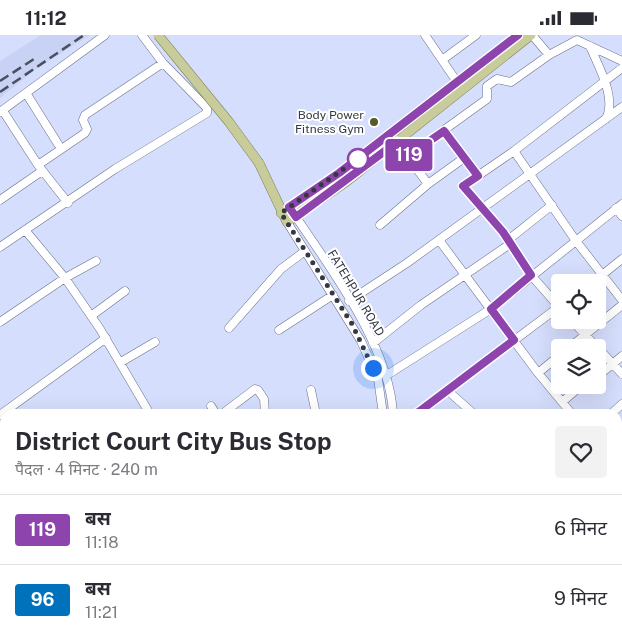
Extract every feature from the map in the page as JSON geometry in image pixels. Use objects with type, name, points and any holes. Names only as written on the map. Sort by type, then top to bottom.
[{"type":"main road","points":[[158,35],[229,122],[259,163],[287,223],[397,142],[532,35]]},
{"type":"main road","points":[[281,213],[339,173],[518,35]]},
{"type":"main road","points":[[271,187],[296,217]]},
{"type":"street","points":[[68,203],[40,168],[1,112],[105,35]]},
{"type":"street","points":[[142,35],[163,63],[207,108]]},
{"type":"street","points":[[426,35],[457,82]]},
{"type":"street","points":[[442,60],[476,35]]},
{"type":"street","points":[[532,35],[549,55]]},
{"type":"street","points":[[408,156],[487,99],[487,86],[497,79],[511,83],[549,55],[578,40],[622,61]]},
{"type":"street","points":[[590,46],[604,82],[609,102],[606,119]]},
{"type":"street","points":[[0,200],[85,133],[87,129],[82,120],[85,115],[163,63]]},
{"type":"street","points":[[551,297],[531,275],[509,242],[463,186],[514,151],[542,127],[622,68]]},
{"type":"street","points":[[26,93],[58,144]]},
{"type":"street","points":[[0,247],[68,203],[115,169],[204,116],[207,108],[220,97]]},
{"type":"street","points":[[349,301],[439,240],[622,107]]},
{"type":"street","points":[[444,131],[478,176]]},
{"type":"street","points":[[397,142],[428,184]]},
{"type":"street","points":[[514,151],[576,241],[601,274]]},
{"type":"street","points":[[380,225],[428,184],[464,158]]},
{"type":"street","points":[[373,343],[421,305],[466,275],[509,242],[552,205]]},
{"type":"street","points":[[387,375],[491,309],[619,206],[622,216]]},
{"type":"street","name":"FATEHPUR ROAD","points":[[296,217],[373,343],[387,375],[393,409]]},
{"type":"street","points":[[287,223],[361,341],[378,379],[383,409]]},
{"type":"street","points":[[25,230],[65,278],[91,316],[121,363],[147,409]]},
{"type":"street","points":[[439,240],[538,373],[568,409]]},
{"type":"street","points":[[229,328],[281,269],[305,251]]},
{"type":"street","points":[[605,274],[622,259]]},
{"type":"street","points":[[0,322],[65,278],[96,261]]},
{"type":"street","points":[[606,280],[622,300]]},
{"type":"street","points":[[91,316],[125,291]]},
{"type":"street","points":[[279,330],[333,295]]},
{"type":"street","points":[[580,339],[622,305]]},
{"type":"street","points":[[423,409],[551,313]]},
{"type":"street","points":[[580,329],[589,339]]},
{"type":"street","points":[[8,409],[106,339]]},
{"type":"street","points":[[121,363],[155,342]]},
{"type":"street","points":[[606,370],[622,356]]},
{"type":"street","points":[[606,358],[622,374]]},
{"type":"street","points":[[538,373],[551,362]]},
{"type":"street","points":[[229,409],[255,389],[258,390],[264,399],[265,409]]},
{"type":"street","points":[[312,391],[315,409]]},
{"type":"street","points":[[448,391],[468,409]]},
{"type":"street","points":[[562,402],[571,394]]},
{"type":"shaded area","points":[[41,35],[90,35],[36,69],[0,98],[0,61]]},
{"type":"railway","points":[[0,92],[84,35]]},
{"type":"railway","points":[[0,81],[34,59]]},
{"type":"bus line","name":"119","points":[[423,409],[514,340],[491,309],[531,275],[503,232],[463,186],[478,176],[444,131],[408,156],[397,142],[347,181],[296,217],[289,207],[339,173],[518,35]]},
{"type":"place","name":"Body Power Fitness Gym","points":[[374,122]]},
{"type":"route","points":[[358,159],[281,213],[352,324],[373,368]]}]
